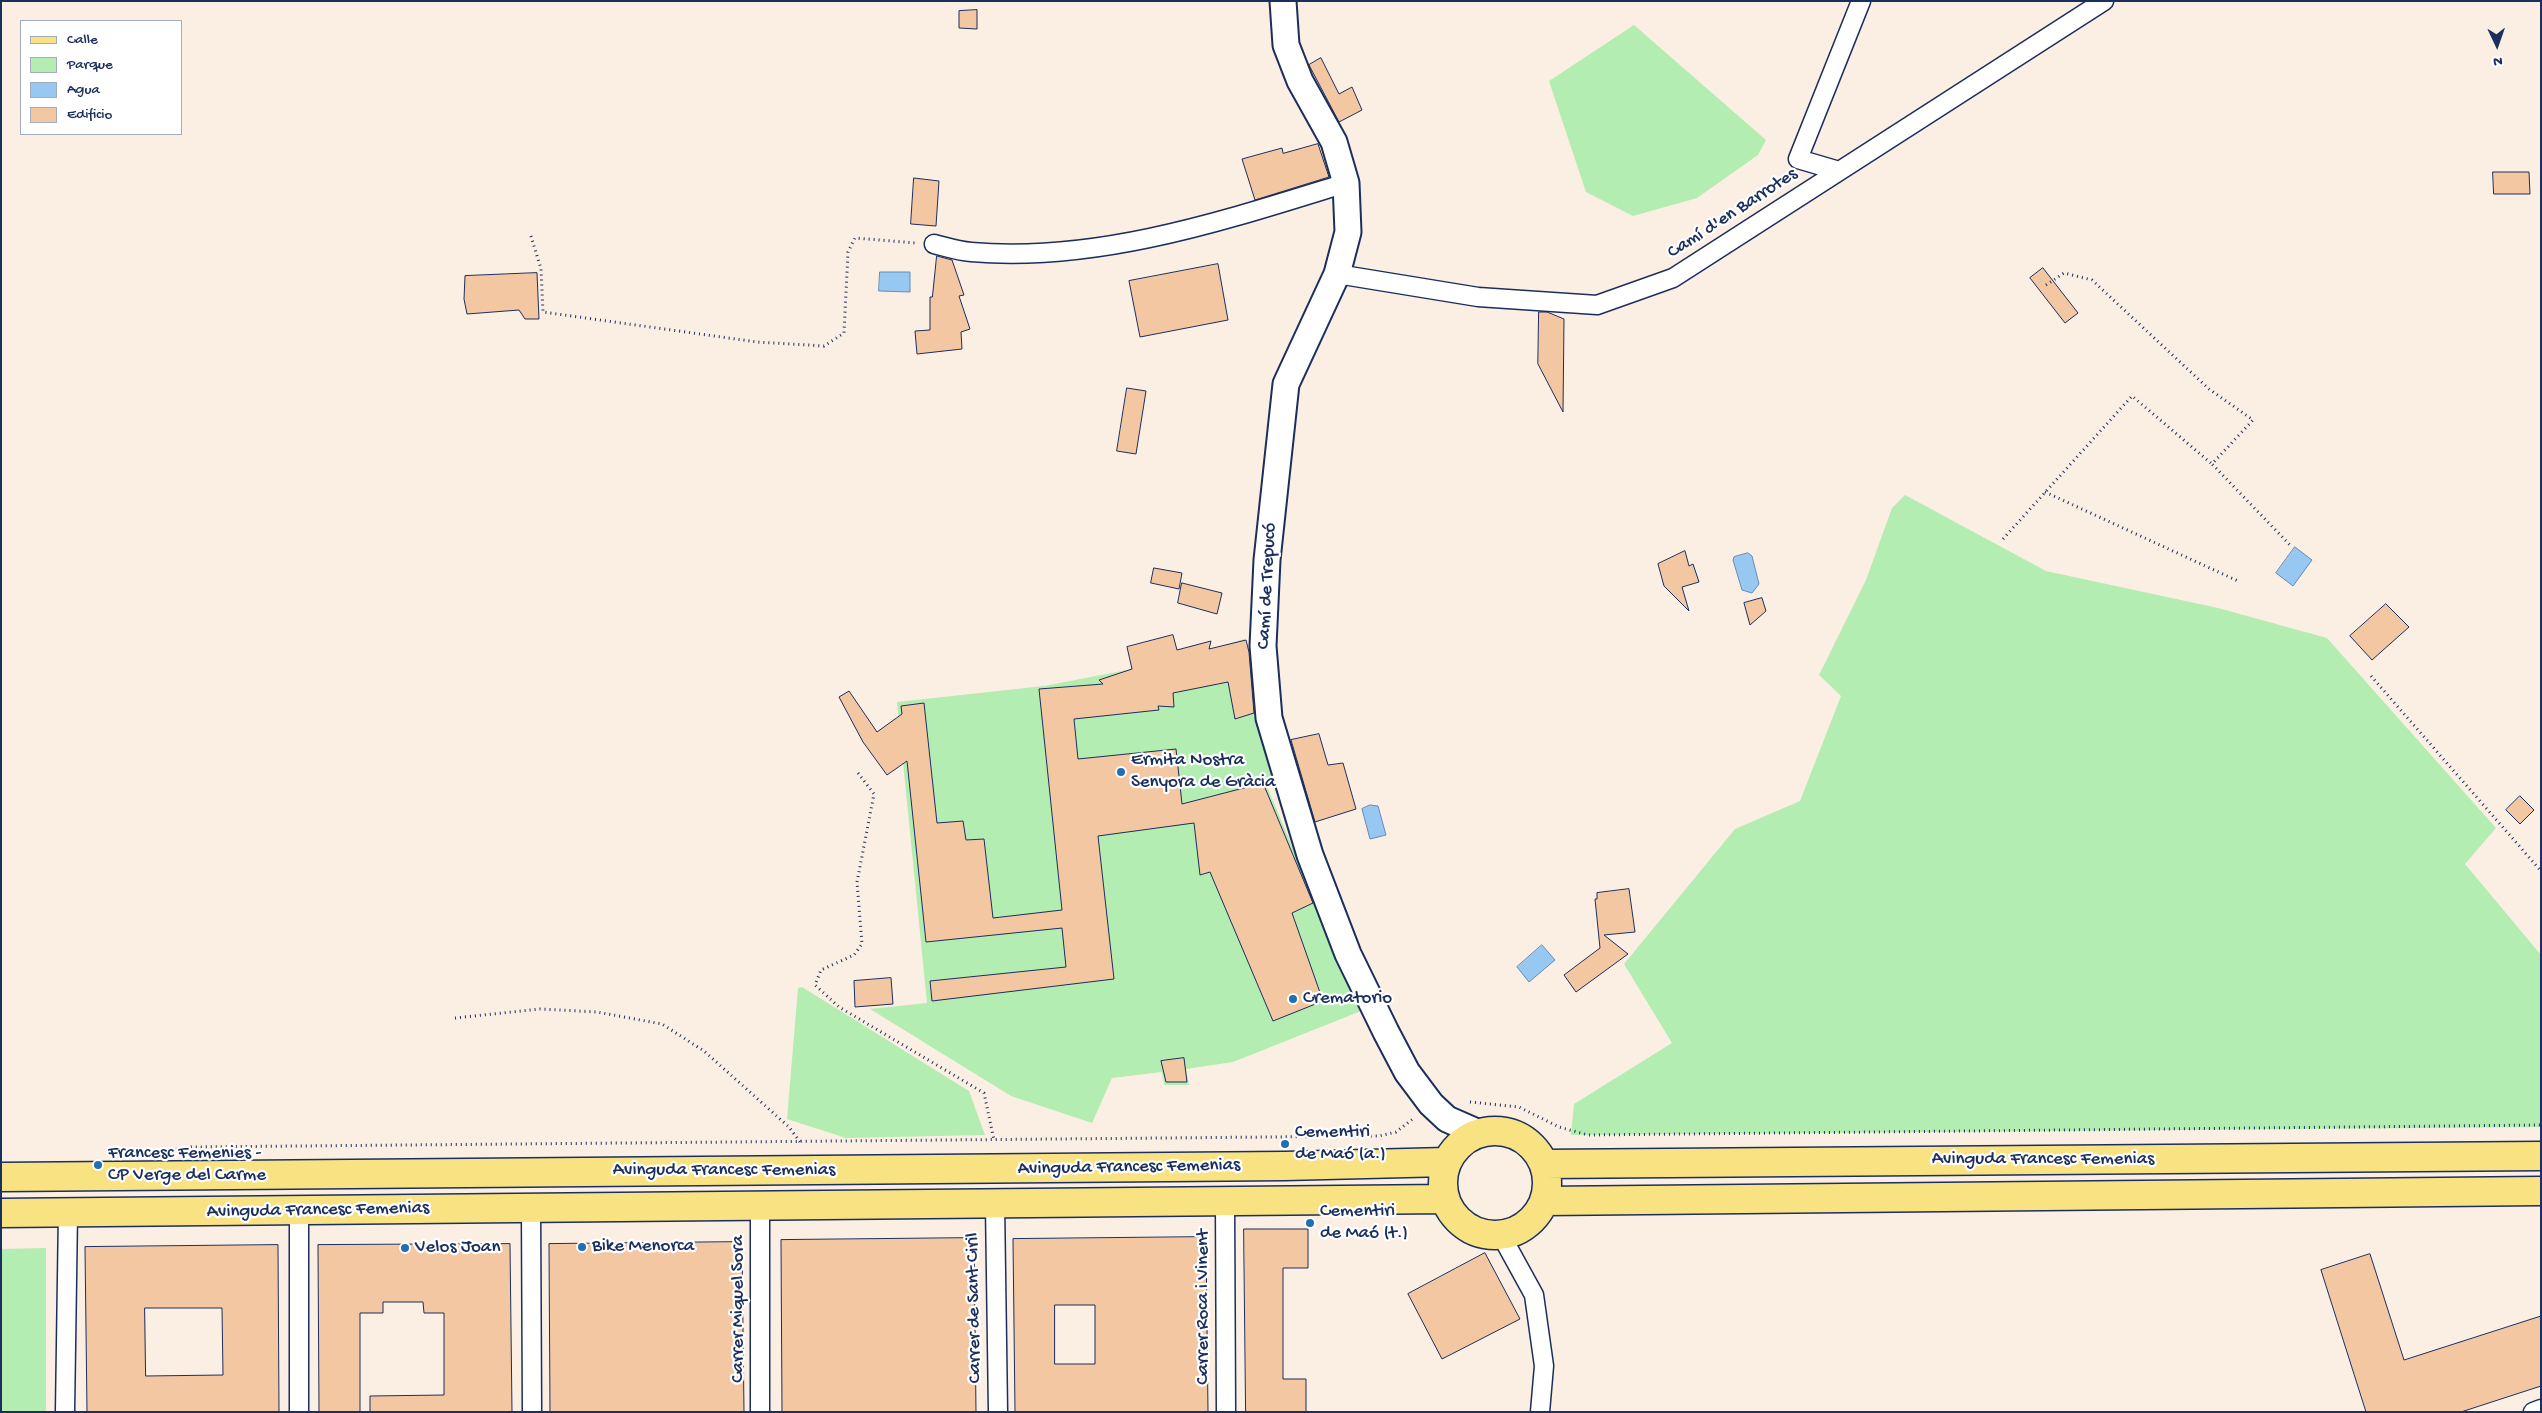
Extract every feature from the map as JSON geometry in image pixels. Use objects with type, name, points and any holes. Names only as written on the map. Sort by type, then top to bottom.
[{"type":"main road","points":[[1503,1132],[1525,1140],[1537,1151],[1544,1164],[1548,1182],[1545,1200],[1535,1218],[1520,1230],[1500,1235],[1486,1235],[1472,1230],[1451,1212],[1445,1199],[1443,1180],[1447,1162],[1455,1150],[1466,1140],[1480,1133],[1503,1132]]},
{"type":"main road","name":"Avinguda Francesc Femenias","points":[[1544,1164],[2541,1156]]},
{"type":"main road","name":"Avinguda Francesc Femenias","points":[[1,1177],[997,1169],[1447,1162]]},
{"type":"main road","name":"Avinguda Francesc Femenias","points":[[1545,1200],[2541,1191]]},
{"type":"main road","name":"Avinguda Francesc Femenias","points":[[1,1213],[1445,1199]]},
{"type":"street","name":"Camí de Trepucó","points":[[1283,1],[1286,45],[1300,82],[1334,142],[1346,183],[1348,232],[1337,274],[1286,384],[1267,569],[1263,646],[1269,718],[1310,855],[1348,954],[1407,1072],[1431,1104],[1447,1119],[1480,1133]]},
{"type":"street","points":[[1839,171],[1798,159],[1861,1]]},
{"type":"street","name":"Camí d'en Barrotes","points":[[1337,274],[1478,297],[1597,305],[1673,278],[2104,1]]},
{"type":"street","points":[[934,244],[970,252],[1060,252],[1160,237],[1346,183]]},
{"type":"street","name":"Carrer Roca i Vinent","points":[[1225,1202],[1226,1412]]},
{"type":"street","name":"Carrer de Sant Ciril","points":[[996,1204],[998,1412]]},
{"type":"street","name":"Carrer Miquel Sora","points":[[760,1206],[760,1412]]},
{"type":"street","points":[[531,1208],[532,1412]]},
{"type":"street","points":[[299,1211],[299,1412]]},
{"type":"street","points":[[65,1412],[68,1212]]},
{"type":"street","points":[[1500,1235],[1534,1295],[1544,1366],[1540,1412]]},
{"type":"street","points":[[2533,1412],[2541,1410]]},
{"type":"path","points":[[531,236],[541,269],[543,312],[757,342],[824,346],[844,333],[848,252],[855,238],[934,244]]},
{"type":"path","points":[[2046,285],[2064,273],[2092,280],[2209,389],[2253,420],[2212,464]]},
{"type":"path","points":[[2003,539],[2132,396],[2212,464],[2290,545]]},
{"type":"path","points":[[2045,492],[2238,580]]},
{"type":"path","points":[[2371,676],[2541,871]]},
{"type":"path","points":[[858,773],[874,794],[858,882],[862,944],[854,955],[821,970],[815,985],[839,1007],[984,1093],[994,1140],[997,1169]]},
{"type":"path","points":[[456,1018],[540,1009],[597,1012],[662,1024],[704,1050],[789,1127],[803,1147]]},
{"type":"path","points":[[1465,1100],[1519,1107],[1559,1127],[1588,1134],[2541,1126]]},
{"type":"path","points":[[169,1150],[191,1146],[1379,1136],[1396,1132],[1431,1104]]},
{"type":"green space","points":[[1634,25],[1766,140],[1758,155],[1697,198],[1633,216],[1586,192],[1549,81]]},
{"type":"green space","points":[[1905,495],[2046,571],[2218,608],[2327,638],[2496,828],[2465,864],[2541,955],[2541,1127],[1571,1135],[1574,1104],[1672,1043],[1624,964],[1735,829],[1800,801],[1841,696],[1819,675],[1866,580],[1892,508]]},
{"type":"green space","points":[[1244,639],[1279,780],[1266,784],[1361,1011],[1233,1062],[1186,1069],[1189,1085],[1164,1085],[1162,1072],[1112,1078],[1092,1123],[1011,1096],[870,1009],[927,1003],[897,702],[1044,686],[1179,660]]},
{"type":"green space","points":[[802,987],[969,1091],[985,1135],[846,1138],[787,1119],[798,988]]},
{"type":"green space","points":[[46,1248],[46,1412],[1,1412],[1,1249]]},
{"type":"water","points":[[880,272],[910,272],[910,292],[879,291]]},
{"type":"water","points":[[2295,547],[2312,560],[2293,586],[2276,573]]},
{"type":"water","points":[[1748,553],[1752,556],[1759,584],[1752,593],[1742,590],[1733,560],[1734,557]]},
{"type":"water","points":[[1370,805],[1378,806],[1386,835],[1370,839],[1362,809]]},
{"type":"water","points":[[1542,945],[1555,960],[1529,982],[1517,967]]},
{"type":"building","points":[[977,10],[977,29],[959,28],[959,11]]},
{"type":"building","points":[[1321,58],[1339,94],[1352,87],[1362,110],[1339,122],[1309,65]]},
{"type":"building","points":[[1318,144],[1329,177],[1255,200],[1242,159],[1282,148],[1283,153]]},
{"type":"building","points":[[2493,172],[2529,172],[2530,194],[2494,194]]},
{"type":"building","points":[[914,178],[939,181],[936,226],[911,224]]},
{"type":"building","points":[[937,256],[952,260],[964,295],[959,296],[970,329],[961,332],[962,349],[917,354],[915,331],[930,330],[930,297],[932,297]]},
{"type":"building","points":[[1218,264],[1228,320],[1140,337],[1129,281]]},
{"type":"building","points":[[2043,268],[2078,313],[2065,323],[2030,278]]},
{"type":"building","points":[[537,273],[539,319],[525,319],[519,310],[467,314],[464,299],[465,276]]},
{"type":"building","points":[[1539,312],[1547,312],[1564,319],[1563,412],[1538,364]]},
{"type":"building","points":[[1127,388],[1146,391],[1136,454],[1117,451]]},
{"type":"building","points":[[1685,551],[1689,566],[1693,564],[1699,582],[1682,587],[1689,611],[1664,586],[1658,564]]},
{"type":"building","points":[[1154,568],[1182,573],[1179,589],[1151,583]]},
{"type":"building","points":[[1182,583],[1222,593],[1217,614],[1178,603]]},
{"type":"building","points":[[1762,598],[1766,611],[1750,625],[1744,603]]},
{"type":"building","points":[[2386,604],[2409,627],[2372,660],[2350,636]]},
{"type":"building","points":[[1173,635],[1177,650],[1211,641],[1209,649],[1246,640],[1249,652],[1254,713],[1235,719],[1228,682],[1173,693],[1174,707],[1158,706],[1159,710],[1074,719],[1078,759],[1176,749],[1182,804],[1263,783],[1313,903],[1292,913],[1323,1001],[1273,1021],[1210,872],[1200,875],[1194,823],[1098,836],[1114,979],[932,1001],[930,981],[1066,967],[1062,928],[926,942],[907,761],[887,775],[863,742],[839,697],[849,691],[877,732],[902,714],[901,706],[924,703],[937,823],[963,821],[966,840],[984,839],[993,918],[1062,910],[1039,689],[1103,684],[1099,680],[1132,669],[1127,647]]},
{"type":"building","points":[[1319,734],[1328,765],[1343,763],[1356,809],[1315,822],[1291,740]]},
{"type":"building","points":[[2520,796],[2534,810],[2520,824],[2506,810]]},
{"type":"building","points":[[1629,889],[1635,932],[1604,935],[1628,954],[1576,992],[1564,975],[1600,948],[1595,899],[1597,899],[1597,893]]},
{"type":"building","points":[[891,978],[893,1004],[855,1007],[854,981]]},
{"type":"building","points":[[1184,1058],[1187,1082],[1166,1082],[1161,1061]]},
{"type":"building","points":[[1244,1229],[1308,1229],[1308,1268],[1283,1268],[1283,1379],[1306,1379],[1306,1412],[1246,1412]]},
{"type":"building","points":[[1206,1237],[1208,1412],[1015,1412],[1013,1239]],"holes":[[[1055,1305],[1095,1305],[1095,1364],[1055,1364]]]},
{"type":"building","points":[[974,1238],[976,1412],[782,1412],[781,1240]]},
{"type":"building","points":[[742,1242],[744,1412],[550,1412],[549,1244]]},
{"type":"building","points":[[510,1244],[512,1412],[370,1412],[370,1396],[444,1395],[444,1313],[424,1313],[423,1302],[383,1302],[383,1313],[360,1313],[360,1412],[319,1412],[318,1245]]},
{"type":"building","points":[[278,1245],[279,1412],[87,1412],[85,1247]],"holes":[[[145,1308],[222,1308],[223,1375],[146,1376]]]},
{"type":"building","points":[[1485,1253],[1520,1319],[1442,1359],[1408,1294]]},
{"type":"building","points":[[2370,1254],[2404,1360],[2541,1316],[2541,1386],[2461,1412],[2366,1412],[2321,1270]]},
{"type":"place","name":"Ermita Nostra Senyora de Gràcia","points":[[1121,772]]},
{"type":"place","name":"Crematorio","points":[[1293,999]]},
{"type":"place","name":"Cementiri de Maó (a.)","points":[[1285,1144]]},
{"type":"place","name":"Francesc Femenies - CP Verge del Carme","points":[[98,1165]]},
{"type":"place","name":"Cementiri de Maó (t.)","points":[[1310,1223]]},
{"type":"place","name":"Bike Menorca","points":[[582,1247]]},
{"type":"place","name":"Velos Joan","points":[[405,1248]]}]
